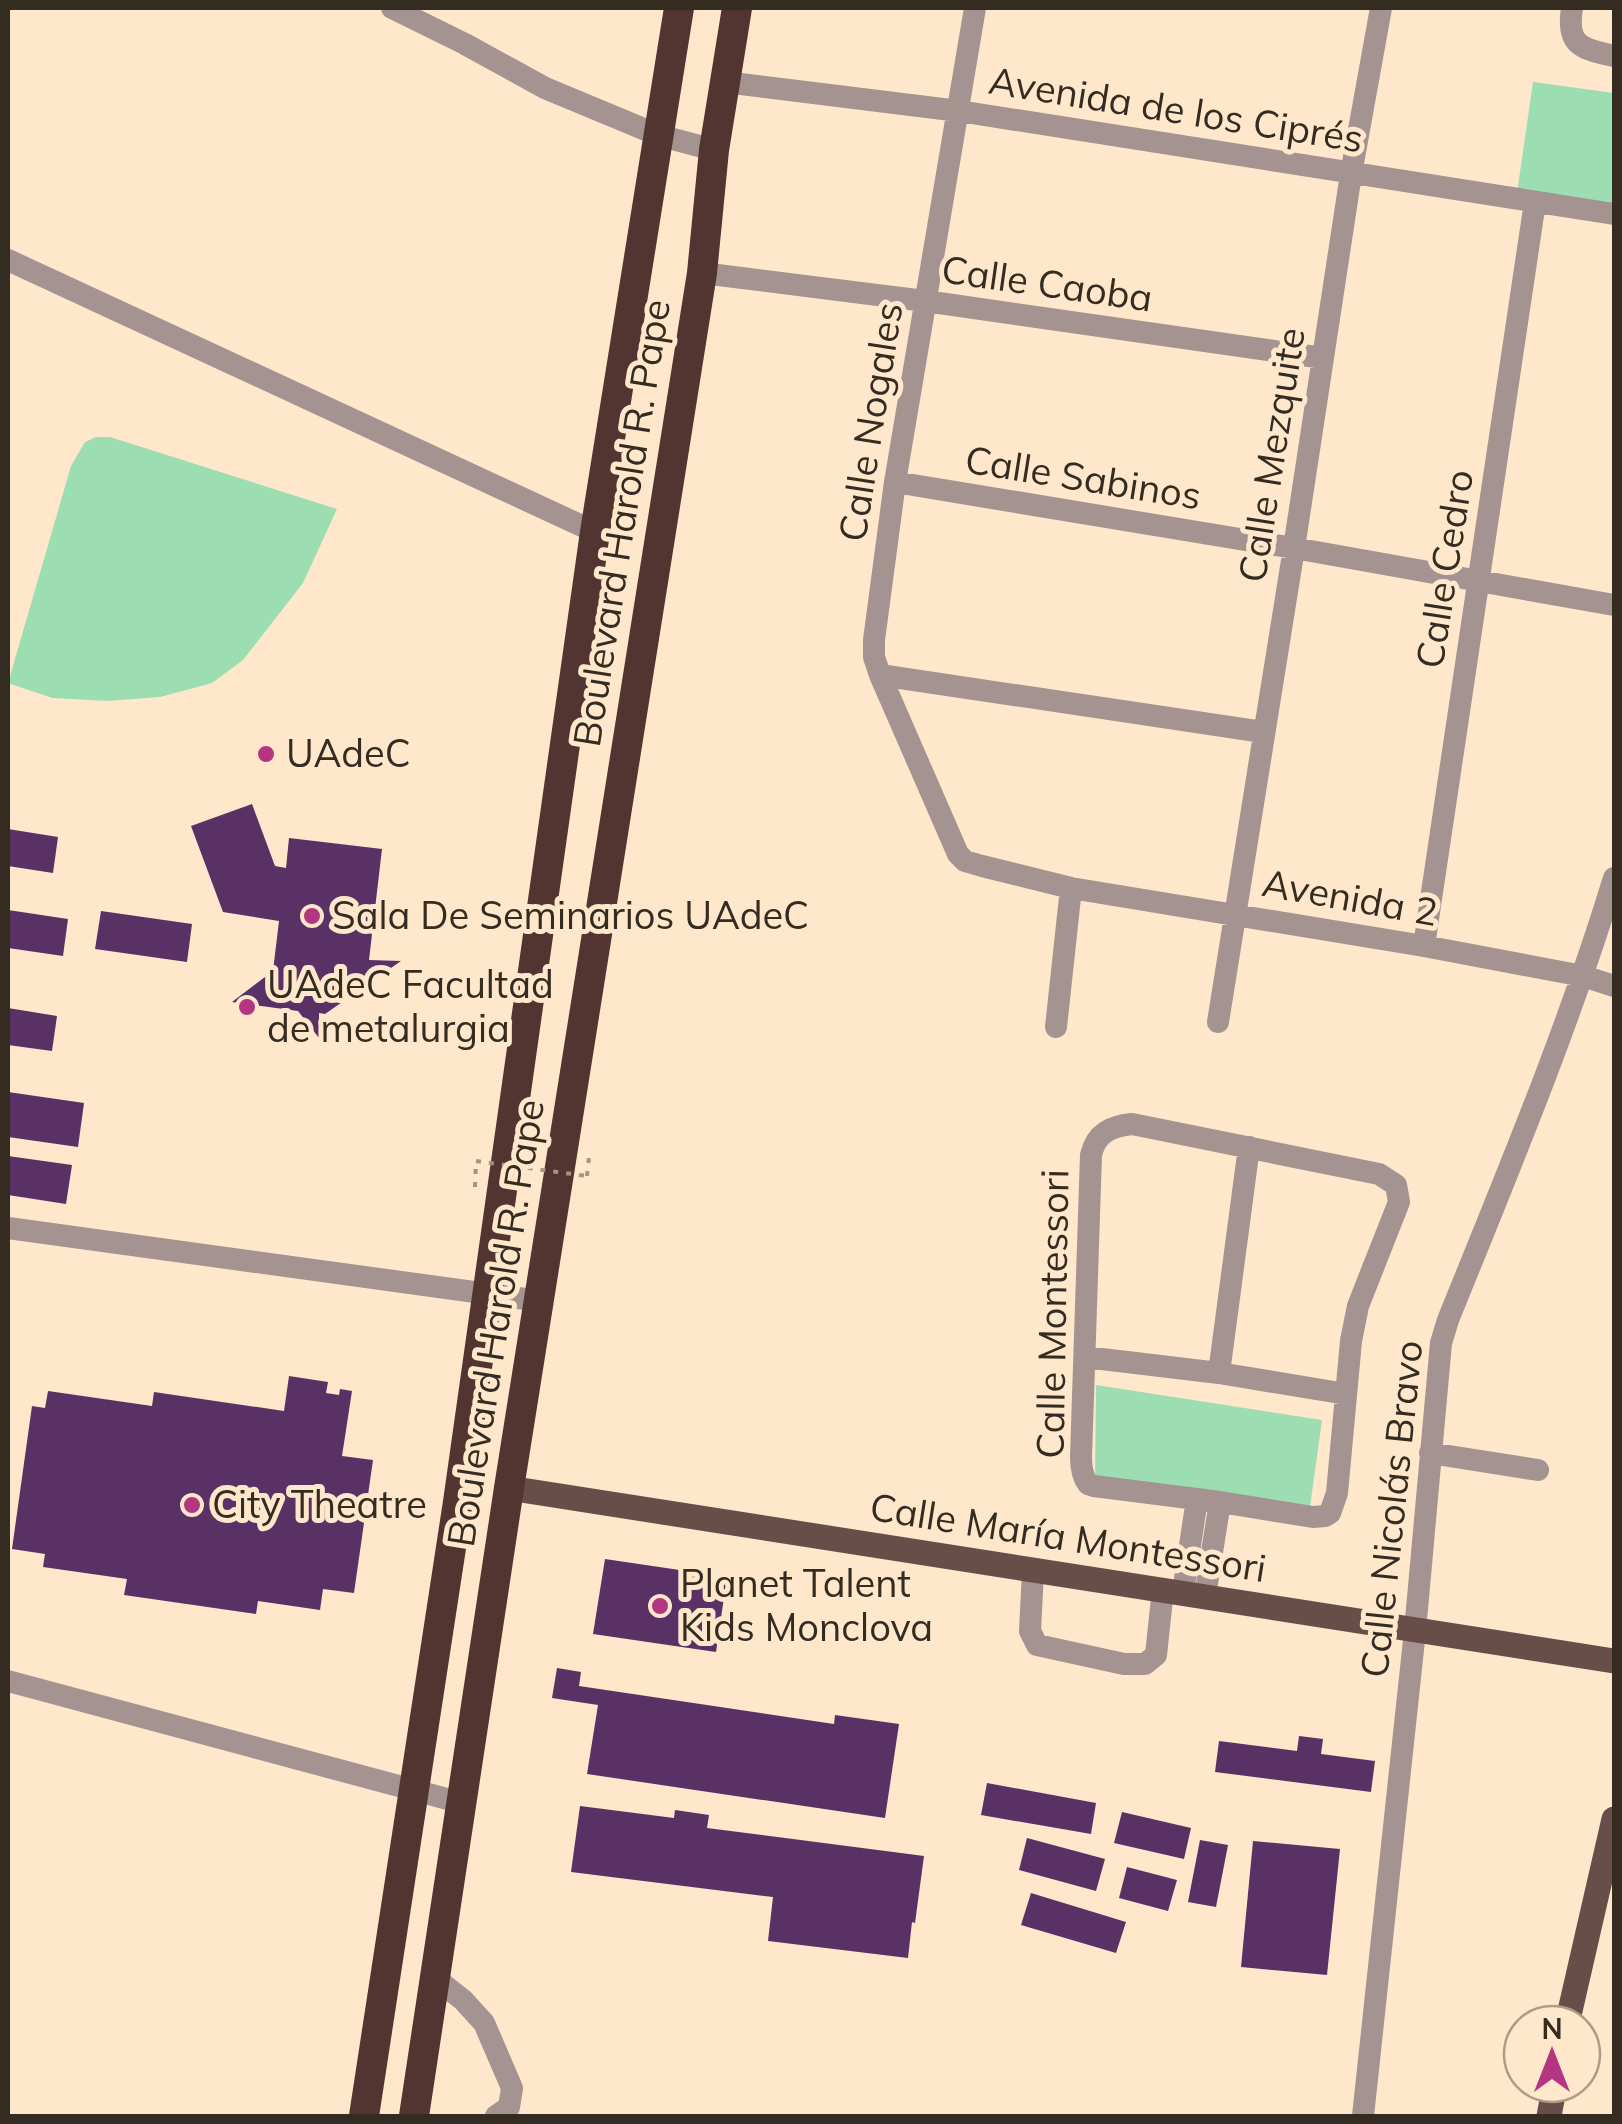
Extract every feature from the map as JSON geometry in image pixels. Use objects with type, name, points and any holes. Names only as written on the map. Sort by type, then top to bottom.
[{"type":"highway","name":"Boulevard Harold R. Pape","points":[[364,2116],[488,1294],[595,532],[679,8]]},
{"type":"highway","name":"Boulevard Harold R. Pape","points":[[414,2116],[509,1488],[702,272],[714,150],[737,8]]},
{"type":"main road","name":"Calle María Montessori","points":[[509,1488],[1614,1661]]},
{"type":"main road","points":[[1572,2004],[1614,1820]]},
{"type":"street","points":[[392,8],[545,88],[658,134],[714,150]]},
{"type":"street","name":"Calle Nogales","points":[[950,835],[880,675],[874,640],[895,482],[974,8]]},
{"type":"street","name":"Calle Mezquite","points":[[1218,1022],[1380,8]]},
{"type":"street","points":[[1570,14],[1570,32],[1581,46],[1614,56]]},
{"type":"street","name":"Avenida de los Ciprés","points":[[725,82],[959,110],[1614,214]]},
{"type":"street","name":"Calle Cedro","points":[[1424,946],[1535,202]]},
{"type":"street","points":[[8,260],[595,532]]},
{"type":"street","name":"Calle Caoba","points":[[702,272],[1323,358]]},
{"type":"street","name":"Calle Sabinos","points":[[895,482],[1614,605]]},
{"type":"street","points":[[880,675],[1263,732]]},
{"type":"street","name":"Avenida 2","points":[[950,835],[965,861],[1071,888],[1424,946],[1583,976],[1614,986]]},
{"type":"street","name":"Calle Nicolás Bravo","points":[[1363,2116],[1415,1631],[1437,1373],[1448,1320],[1520,1144],[1583,976],[1614,878]]},
{"type":"street","points":[[1056,1028],[1071,888]]},
{"type":"street","name":"Calle Montessori","points":[[1132,1124],[1250,1147],[1379,1174],[1394,1182],[1399,1190],[1397,1209],[1358,1306],[1351,1341],[1337,1494],[1325,1516],[1088,1484],[1081,1470],[1094,1144],[1103,1132],[1132,1124]]},
{"type":"street","points":[[1219,1373],[1250,1147]]},
{"type":"street","points":[[8,1228],[540,1302]]},
{"type":"street","points":[[1085,1357],[1346,1394]]},
{"type":"street","points":[[1430,1453],[1538,1470]]},
{"type":"street","points":[[1033,1571],[1030,1631],[1037,1645],[1124,1664],[1146,1664],[1156,1655],[1184,1592],[1209,1500]]},
{"type":"street","points":[[8,1681],[462,1804]]},
{"type":"street","points":[[435,1978],[484,2022],[512,2088],[512,2101],[496,2116]]},
{"type":"path","points":[[475,1196],[476,1162],[587,1176]]},
{"type":"green space","points":[[1533,82],[1614,93],[1614,206],[1517,193]]},
{"type":"green space","points":[[110,437],[337,509],[303,583],[243,660],[212,683],[160,697],[108,701],[52,698],[8,683],[71,466],[85,442]]},
{"type":"green space","points":[[1096,1385],[1322,1420],[1309,1514],[1095,1480]]},
{"type":"building","name":"Sala De Seminarios UAdeC","points":[[252,804],[275,866],[286,868],[289,838],[382,849],[369,960],[401,961],[325,1014],[319,1013],[319,1038],[298,1011],[232,1002],[273,971],[279,921],[223,912],[191,826]]},
{"type":"building","points":[[8,829],[58,837],[53,873],[8,866]]},
{"type":"building","points":[[8,910],[68,919],[63,956],[8,948]]},
{"type":"building","points":[[101,911],[192,924],[187,962],[95,949]]},
{"type":"building","points":[[8,1008],[57,1016],[52,1051],[8,1045]]},
{"type":"building","points":[[8,1092],[84,1103],[78,1147],[8,1137]]},
{"type":"building","points":[[8,1156],[72,1165],[66,1204],[8,1195]]},
{"type":"building","name":"City Theatre","points":[[289,1376],[328,1382],[326,1393],[352,1391],[342,1456],[373,1460],[354,1593],[323,1589],[320,1610],[258,1601],[256,1614],[124,1595],[127,1579],[43,1567],[45,1554],[12,1549],[32,1406],[45,1408],[48,1391],[152,1406],[154,1392],[284,1411]]},
{"type":"building","name":"Planet Talent Kids Monclova","points":[[605,1559],[727,1577],[716,1652],[593,1634]]},
{"type":"building","points":[[557,1668],[581,1672],[579,1686],[834,1724],[835,1715],[899,1724],[885,1818],[587,1774],[598,1705],[552,1698]]},
{"type":"building","points":[[1299,1736],[1323,1739],[1321,1754],[1375,1761],[1371,1792],[1215,1772],[1219,1741],[1297,1751]]},
{"type":"building","points":[[987,1783],[1096,1803],[1091,1834],[981,1815]]},
{"type":"building","points":[[580,1806],[674,1818],[675,1810],[709,1815],[707,1828],[924,1856],[908,1958],[768,1941],[773,1897],[571,1872]]},
{"type":"building","points":[[1122,1812],[1191,1828],[1184,1859],[1114,1843]]},
{"type":"building","points":[[1027,1838],[1105,1859],[1096,1891],[1019,1870]]},
{"type":"building","points":[[1200,1840],[1228,1845],[1216,1907],[1188,1902]]},
{"type":"building","points":[[1253,1841],[1340,1849],[1327,1975],[1241,1967]]},
{"type":"building","points":[[1127,1867],[1177,1880],[1168,1911],[1119,1898]]},
{"type":"building","points":[[1031,1893],[1126,1922],[1116,1953],[1021,1925]]},
{"type":"place","name":"UAdeC","points":[[266,754]]},
{"type":"place","name":"Sala De Seminarios UAdeC","points":[[312,916]]},
{"type":"place","name":"UAdeC Facultad de metalurgia","points":[[247,1007]]},
{"type":"place","name":"City Theatre","points":[[192,1505]]},
{"type":"place","name":"Planet Talent Kids Monclova","points":[[660,1606]]}]
